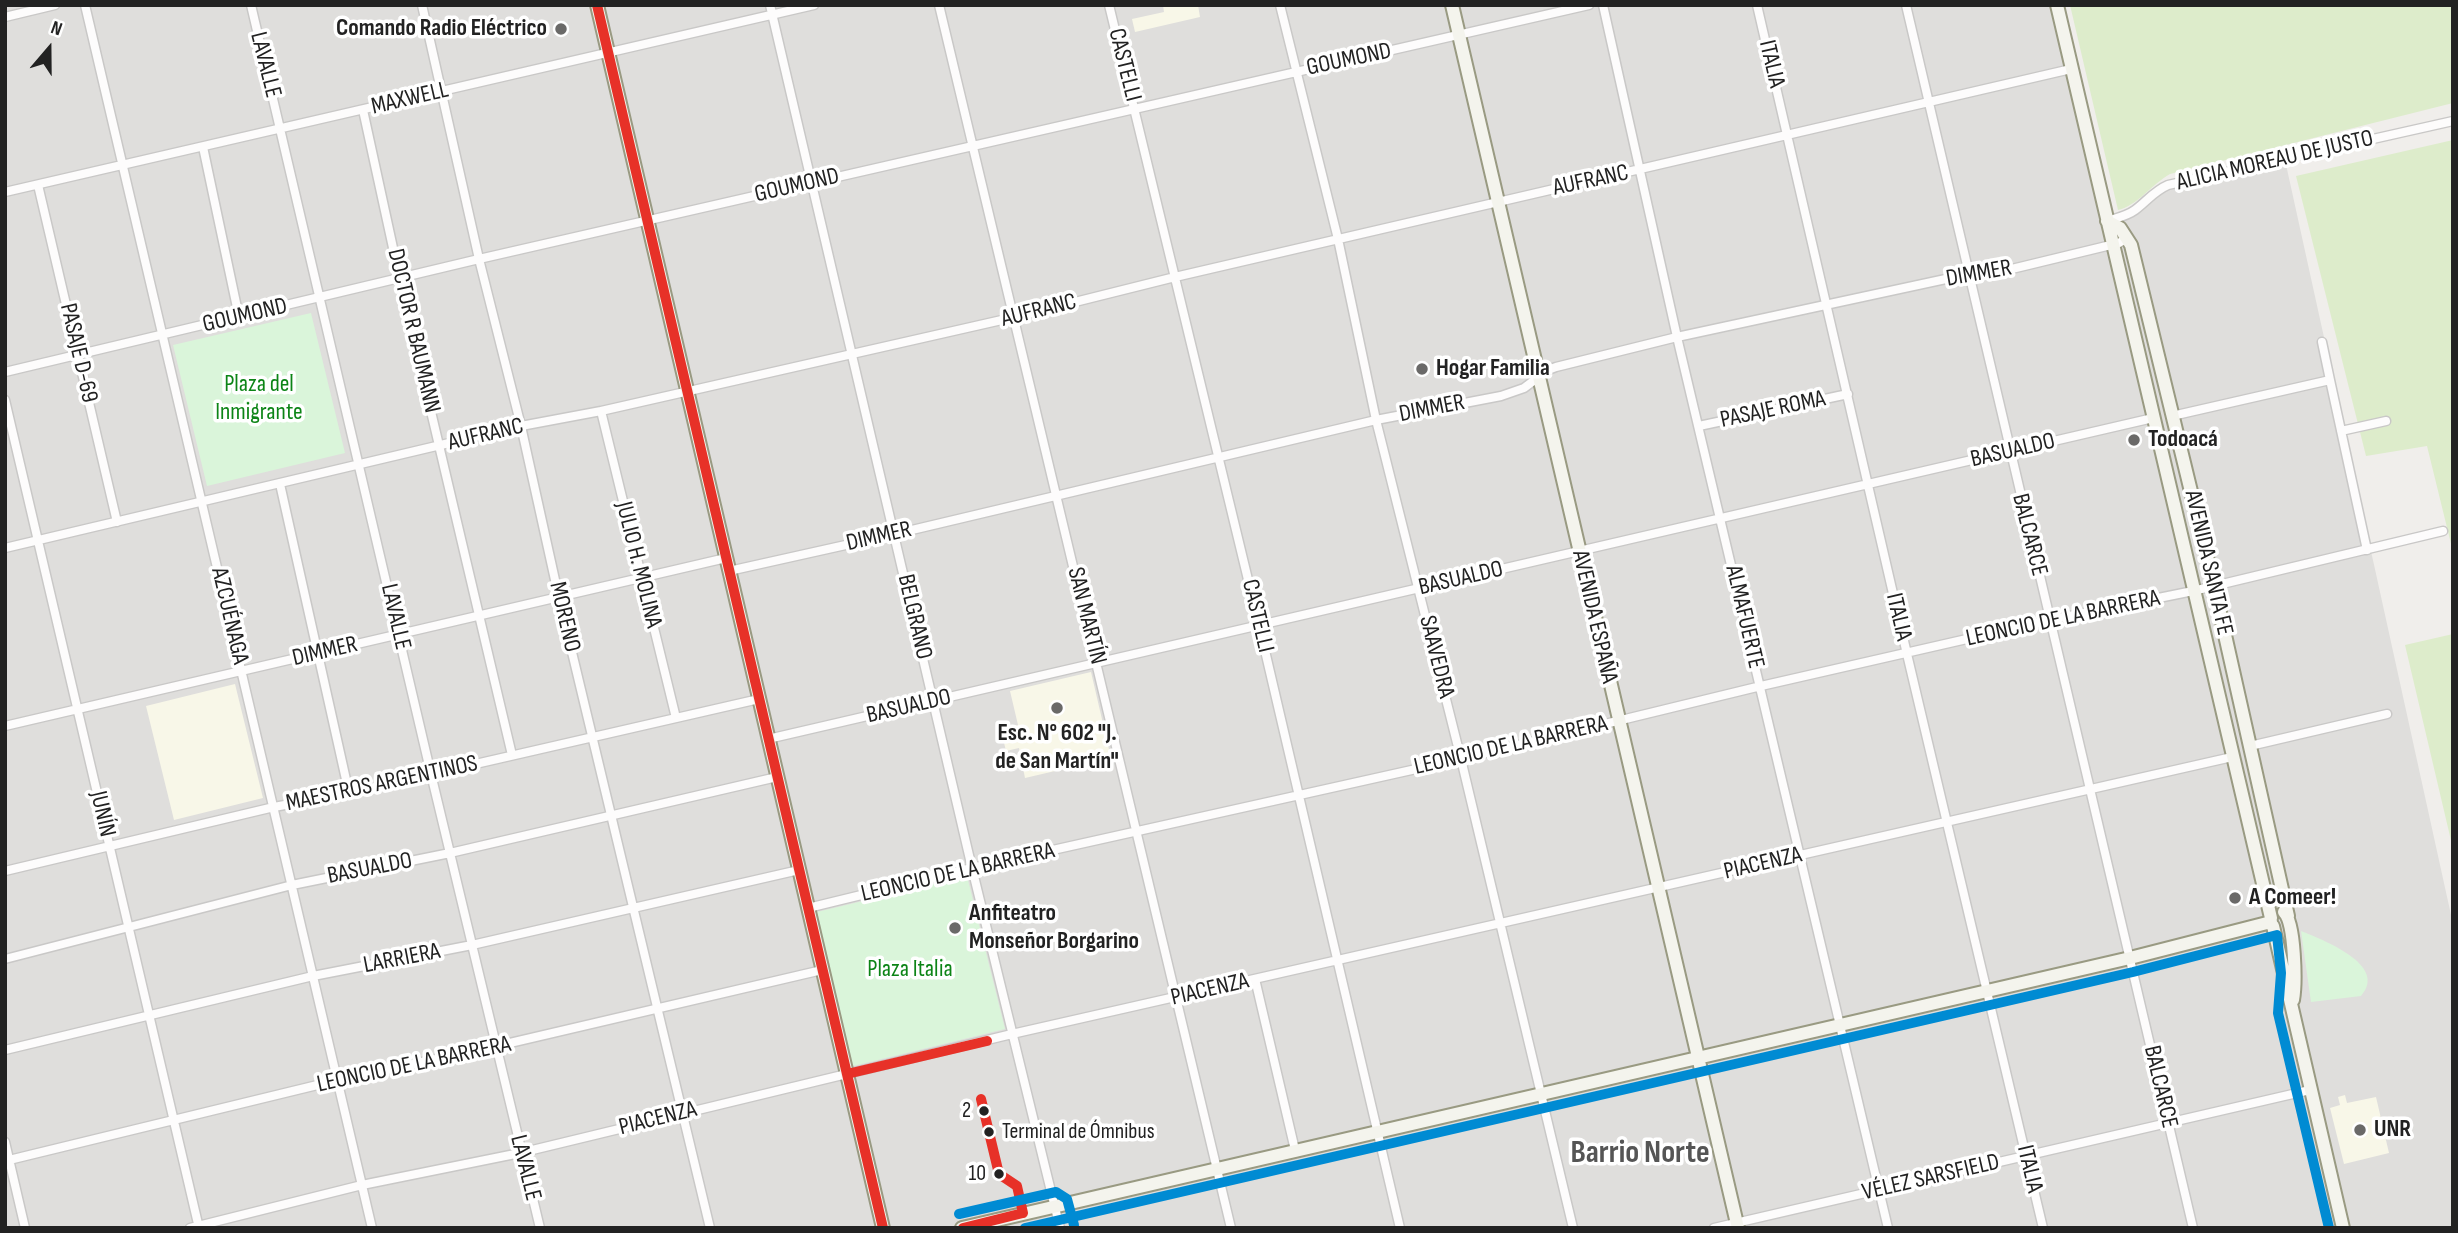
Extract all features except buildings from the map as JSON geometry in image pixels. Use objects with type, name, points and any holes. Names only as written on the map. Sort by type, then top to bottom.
[{"type":"main road","points":[[597,5],[883,1228]]},
{"type":"main road","name":"AVENIDA ESPAÑA","points":[[1452,5],[1737,1225]]},
{"type":"main road","name":"AVENIDA SANTA FE","points":[[2057,5],[2343,1228]]},
{"type":"main road","points":[[2107,221],[2115,224],[2127,238]]},
{"type":"main road","name":"AVENIDA SANTA FE","points":[[2127,238],[2214,586],[2289,919],[2295,973],[2292,1011]]},
{"type":"main road","points":[[962,1228],[2130,958],[2272,922],[2274,914],[2279,911],[2289,919]]},
{"type":"street","points":[[5,17],[55,5]]},
{"type":"street","name":"AZCUÉNAGA","points":[[85,5],[372,1228]]},
{"type":"street","name":"LAVALLE","points":[[251,5],[520,1153],[540,1228]]},
{"type":"street","name":"MORENO","points":[[422,5],[479,259],[521,426],[559,598],[710,1228]]},
{"type":"street","name":"BELGRANO","points":[[770,5],[972,868],[1060,1228]]},
{"type":"street","name":"MAXWELL","points":[[5,192],[814,5]]},
{"type":"street","name":"SAN MARTÍN","points":[[939,5],[1231,1228]]},
{"type":"street","name":"CASTELLI","points":[[1110,5],[1401,1228]]},
{"type":"street","name":"SAAVEDRA","points":[[1280,5],[1338,239],[1376,419],[1501,922],[1573,1228]]},
{"type":"street","name":"GOUMOND","points":[[5,372],[479,259],[1589,5]]},
{"type":"street","name":"ALMAFUERTE","points":[[1603,5],[1677,337],[1888,1228]]},
{"type":"street","name":"ITALIA","points":[[1757,5],[2043,1228]]},
{"type":"street","name":"BALCARCE","points":[[1906,5],[2193,1228]]},
{"type":"street","name":"AUFRANC","points":[[5,548],[521,426],[601,411],[1015,317],[1175,277],[2071,69]]},
{"type":"street","name":"DOCTOR R BAUMANN","points":[[363,110],[512,755]]},
{"type":"street","name":"ALICIA MOREAU DE JUSTO","points":[[2107,221],[2127,215],[2157,190],[2168,185],[2453,121]]},
{"type":"street","points":[[203,147],[239,317]]},
{"type":"street","name":"PASAJE D-69","points":[[38,185],[117,522]]},
{"type":"street","name":"DIMMER","points":[[5,726],[641,579],[895,534],[1376,419],[1501,396],[1524,388],[1556,367],[1677,337],[1955,277],[1987,275],[2127,238]]},
{"type":"street","points":[[2322,342],[2367,550]]},
{"type":"street","points":[[2172,416],[2330,380]]},
{"type":"street","name":"PASAJE ROMA","points":[[1699,426],[1848,394]]},
{"type":"street","name":"JUNÍN","points":[[5,400],[130,928],[196,1227]]},
{"type":"street","name":"JULIO H. MOLINA","points":[[601,411],[676,718]]},
{"type":"street","name":"BASUALDO","points":[[768,739],[2153,418]]},
{"type":"street","points":[[2341,431],[2386,421]]},
{"type":"street","points":[[280,484],[349,793]]},
{"type":"street","name":"LEONCIO DE LA BARRERA","points":[[808,908],[972,868],[1461,759],[1761,686],[2050,620],[2193,592],[2443,531]]},
{"type":"street","name":"MAESTROS ARGENTINOS","points":[[5,871],[274,807],[349,793],[759,699]]},
{"type":"street","points":[[2250,746],[2387,714]]},
{"type":"street","name":"PIACENZA","points":[[196,1227],[362,1185],[520,1153],[1012,1034],[2232,757]]},
{"type":"street","name":"BASUALDO","points":[[5,959],[292,885],[450,853],[777,777]]},
{"type":"street","name":"LARRIERA","points":[[5,1050],[313,976],[635,909],[799,870]]},
{"type":"street","name":"LEONCIO DE LA BARRERA","points":[[7,1161],[338,1080],[822,970]]},
{"type":"street","points":[[1255,979],[1295,1150]]},
{"type":"street","name":"VÉLEZ SARSFIELD","points":[[1714,1228],[1737,1225],[2310,1090]]},
{"type":"street","points":[[5,1142],[7,1161],[25,1228]]},
{"type":"shaded area","points":[[5,5],[2057,5],[2107,221],[2127,215],[2157,190],[2285,160],[2453,924],[2453,1228],[5,1228]]},
{"type":"shaded area","points":[[1163,5],[1198,5],[1200,17],[1135,32],[1132,19],[1164,12]]},
{"type":"shaded area","name":"Esc. N° 602 \"J. de San Martín\"","points":[[1091,672],[1111,758],[1025,778],[1019,748],[1006,751],[1001,730],[1018,725],[1010,691]]},
{"type":"shaded area","points":[[235,684],[263,798],[174,820],[146,706]]},
{"type":"shaded area","name":"UNR","points":[[2345,1095],[2347,1103],[2376,1097],[2389,1153],[2344,1164],[2330,1108],[2340,1105],[2338,1097]]},
{"type":"green space","points":[[2070,5],[2453,5],[2453,103],[2170,174],[2132,204],[2118,210]]},
{"type":"green space","points":[[2453,140],[2453,552],[2427,446],[2366,456],[2296,176]]},
{"type":"green space","name":"Plaza del Inmigrante","points":[[311,313],[345,453],[207,486],[173,345]]},
{"type":"green space","points":[[2453,634],[2453,849],[2405,645]]},
{"type":"green space","name":"Plaza Italia","points":[[967,876],[1005,1029],[853,1066],[817,912]]},
{"type":"green space","points":[[2301,931],[2337,947],[2360,964],[2367,974],[2367,985],[2361,996],[2311,1002]]},
{"type":"transit line","points":[[597,5],[883,1228]]},
{"type":"transit line","points":[[1025,1228],[2133,972],[2277,935],[2281,973],[2278,1013],[2329,1228]]},
{"type":"transit line","points":[[847,1074],[987,1041]]},
{"type":"transit line","points":[[981,1099],[999,1174],[1017,1186],[1023,1213]]},
{"type":"transit line","points":[[959,1214],[1056,1192],[1067,1199],[1074,1225]]},
{"type":"transit line","points":[[963,1228],[1023,1213]]},
{"type":"place","name":"Comando Radio Eléctrico","points":[[561,29]]},
{"type":"place","name":"Hogar Familia","points":[[1422,369]]},
{"type":"place","name":"Todoacá","points":[[2134,440]]},
{"type":"place","name":"Esc. N° 602 \"J. de San Martín\"","points":[[1057,708]]},
{"type":"place","name":"A Comeer!","points":[[2235,898]]},
{"type":"place","name":"Anfiteatro Monseñor Borgarino","points":[[955,928]]},
{"type":"place","name":"2","points":[[984,1111]]},
{"type":"place","name":"UNR","points":[[2360,1130]]},
{"type":"place","name":"Terminal de Ómnibus","points":[[989,1132]]},
{"type":"place","name":"10","points":[[999,1174]]},
{"type":"district","name":"Barrio Norte","points":[[1640,1154]]}]
